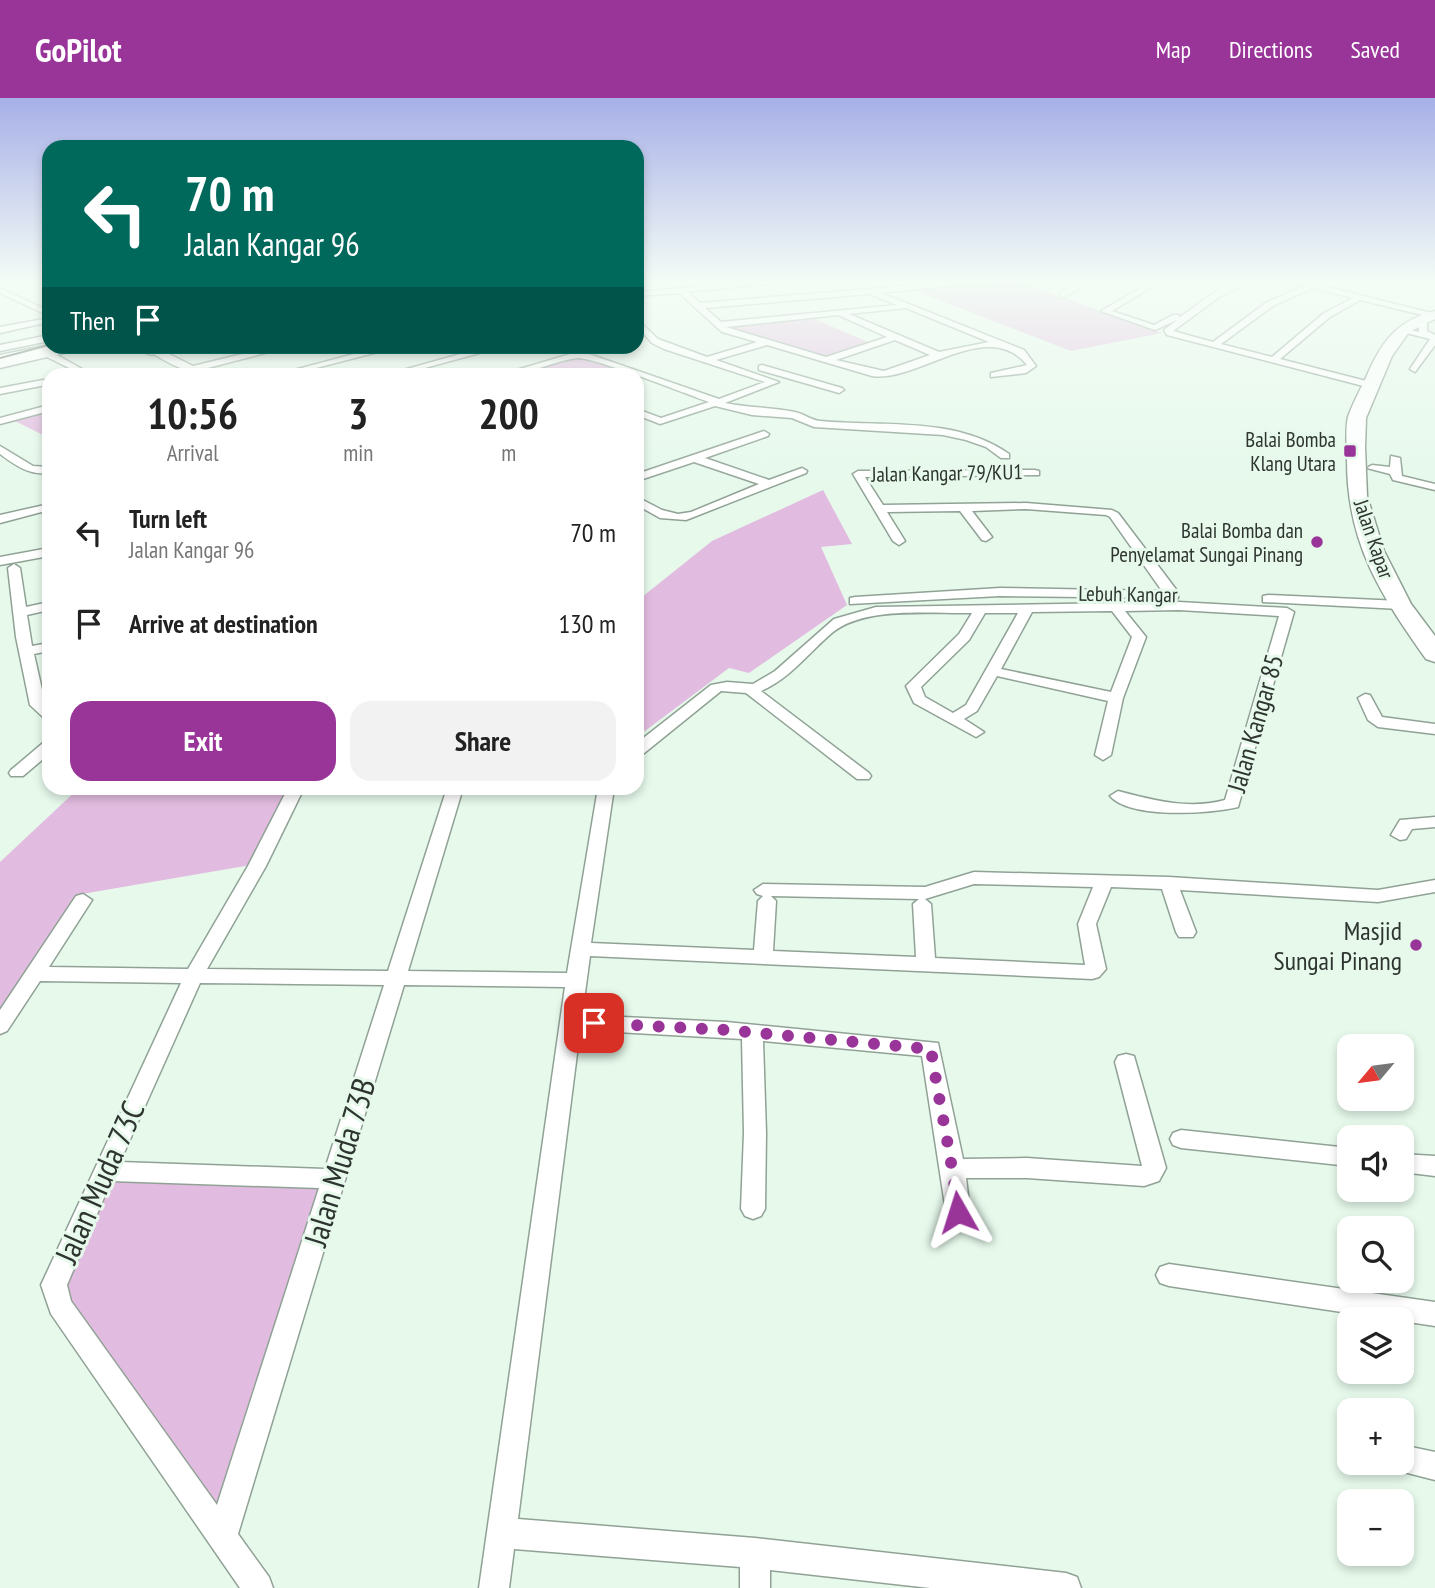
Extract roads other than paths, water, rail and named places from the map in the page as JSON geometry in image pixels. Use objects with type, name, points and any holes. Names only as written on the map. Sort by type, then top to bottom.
[{"type":"highway","points":[[0,355],[42,350]]},
{"type":"highway","name":"Jalan Kapar","points":[[1388,350],[1357,418],[1357,496],[1373,551],[1400,606],[1435,653]]},
{"type":"highway","name":"Jalan Kapar","points":[[1374,477],[1369,443],[1374,403],[1391,366],[1407,350]]},
{"type":"highway","points":[[0,363],[42,352]]},
{"type":"highway","points":[[1425,607],[1435,625]]},
{"type":"street","points":[[644,414],[664,421],[774,382],[675,350]]},
{"type":"street","points":[[708,360],[742,350]]},
{"type":"street","points":[[788,350],[875,374],[885,374],[938,355],[965,350]]},
{"type":"street","points":[[826,360],[857,350]]},
{"type":"street","points":[[925,350],[938,355]]},
{"type":"street","points":[[994,374],[1031,368],[1021,352],[1015,350]]},
{"type":"street","points":[[1232,350],[1371,385]]},
{"type":"street","points":[[1273,360],[1286,350]]},
{"type":"street","points":[[1415,369],[1421,350]]},
{"type":"street","points":[[0,363],[42,351]]},
{"type":"street","points":[[57,354],[78,368]]},
{"type":"street","points":[[158,354],[185,368]]},
{"type":"street","points":[[212,368],[260,354]]},
{"type":"street","points":[[312,368],[366,354]]},
{"type":"street","points":[[418,368],[473,354]]},
{"type":"street","points":[[538,368],[580,354],[620,368]]},
{"type":"street","points":[[721,356],[839,390]]},
{"type":"street","points":[[644,377],[752,412],[794,415],[814,424],[948,432],[989,442],[1005,456]]},
{"type":"street","points":[[0,391],[42,383]]},
{"type":"street","points":[[0,421],[42,410]]},
{"type":"street","points":[[644,476],[764,434]]},
{"type":"street","points":[[0,449],[22,464],[42,472]]},
{"type":"street","points":[[694,458],[769,484]]},
{"type":"street","points":[[1395,458],[1397,478],[1435,487]]},
{"type":"street","points":[[644,504],[667,517],[678,518],[802,471]]},
{"type":"street","points":[[1374,477],[1395,471]]},
{"type":"street","name":"Jalan Kangar 79/KU1","points":[[880,509],[858,474],[1035,473]]},
{"type":"street","points":[[963,507],[986,537]]},
{"type":"street","points":[[899,541],[880,509],[1058,507],[1108,512],[1114,515],[1172,595]]},
{"type":"street","points":[[0,519],[42,509]]},
{"type":"street","points":[[0,561],[42,553]]},
{"type":"street","points":[[14,570],[19,613],[38,705],[42,709]]},
{"type":"street","name":"Lebuh Kangar","points":[[855,601],[1000,592],[1172,595],[1400,606]]},
{"type":"street","points":[[1275,600],[1287,612]]},
{"type":"street","points":[[644,745],[716,688],[725,684],[750,689],[759,687],[792,664],[840,622],[876,611],[1217,607],[1287,612]]},
{"type":"street","points":[[19,613],[42,608]]},
{"type":"street","points":[[976,732],[919,700],[913,686],[964,637],[982,608]]},
{"type":"street","points":[[1103,755],[1116,698],[1139,636],[1116,608]]},
{"type":"street","points":[[954,719],[972,708],[1027,609]]},
{"type":"street","name":"Jalan Kangar 85","points":[[1118,796],[1137,804],[1151,805],[1204,808],[1232,803],[1287,612]]},
{"type":"street","points":[[27,651],[42,648]]},
{"type":"street","points":[[992,671],[1116,698]]},
{"type":"street","points":[[750,689],[863,776]]},
{"type":"street","points":[[1365,698],[1376,720],[1383,724],[1435,729]]},
{"type":"street","points":[[17,773],[42,752]]},
{"type":"street","name":"Jalan Muda 73C","points":[[258,1588],[60,1306],[54,1285],[194,975],[257,866],[291,795]]},
{"type":"street","name":"Jalan Muda 73B","points":[[222,1537],[453,795]]},
{"type":"street","points":[[494,1588],[570,1022],[605,795]]},
{"type":"street","points":[[1400,835],[1406,824],[1415,821],[1435,822]]},
{"type":"street","points":[[763,957],[765,896],[925,893],[936,892],[962,879],[1169,883],[1378,896],[1435,886]]},
{"type":"street","points":[[581,949],[1095,971],[1087,924],[1105,881]]},
{"type":"street","points":[[1169,883],[1186,932]]},
{"type":"street","points":[[0,1026],[83,900]]},
{"type":"street","points":[[922,904],[926,965]]},
{"type":"street","points":[[36,974],[576,980]]},
{"type":"street","points":[[570,1022],[752,1033],[931,1049],[954,1168],[958,1212]]},
{"type":"street","points":[[752,1033],[755,1133],[753,1209]]},
{"type":"street","points":[[954,1168],[1027,1168],[1144,1176],[1151,1174],[1154,1168],[1126,1062]]},
{"type":"street","points":[[1181,1139],[1337,1156]]},
{"type":"street","points":[[1414,1164],[1435,1166]]},
{"type":"street","points":[[106,1171],[334,1179]]},
{"type":"street","points":[[1169,1275],[1435,1314]]},
{"type":"street","points":[[1414,1462],[1435,1466]]},
{"type":"street","points":[[502,1533],[755,1553],[1066,1588]]},
{"type":"street","points":[[755,1553],[755,1588]]},
{"type":"tram line","points":[[0,358],[32,350]]},
{"type":"place","name":"Balai Bomba Klang Utara","points":[[1350,451]]},
{"type":"place","name":"Balai Bomba dan Penyelamat Sungai Pinang","points":[[1317,542]]},
{"type":"place","name":"Masjid Sungai Pinang","points":[[1416,945]]}]
